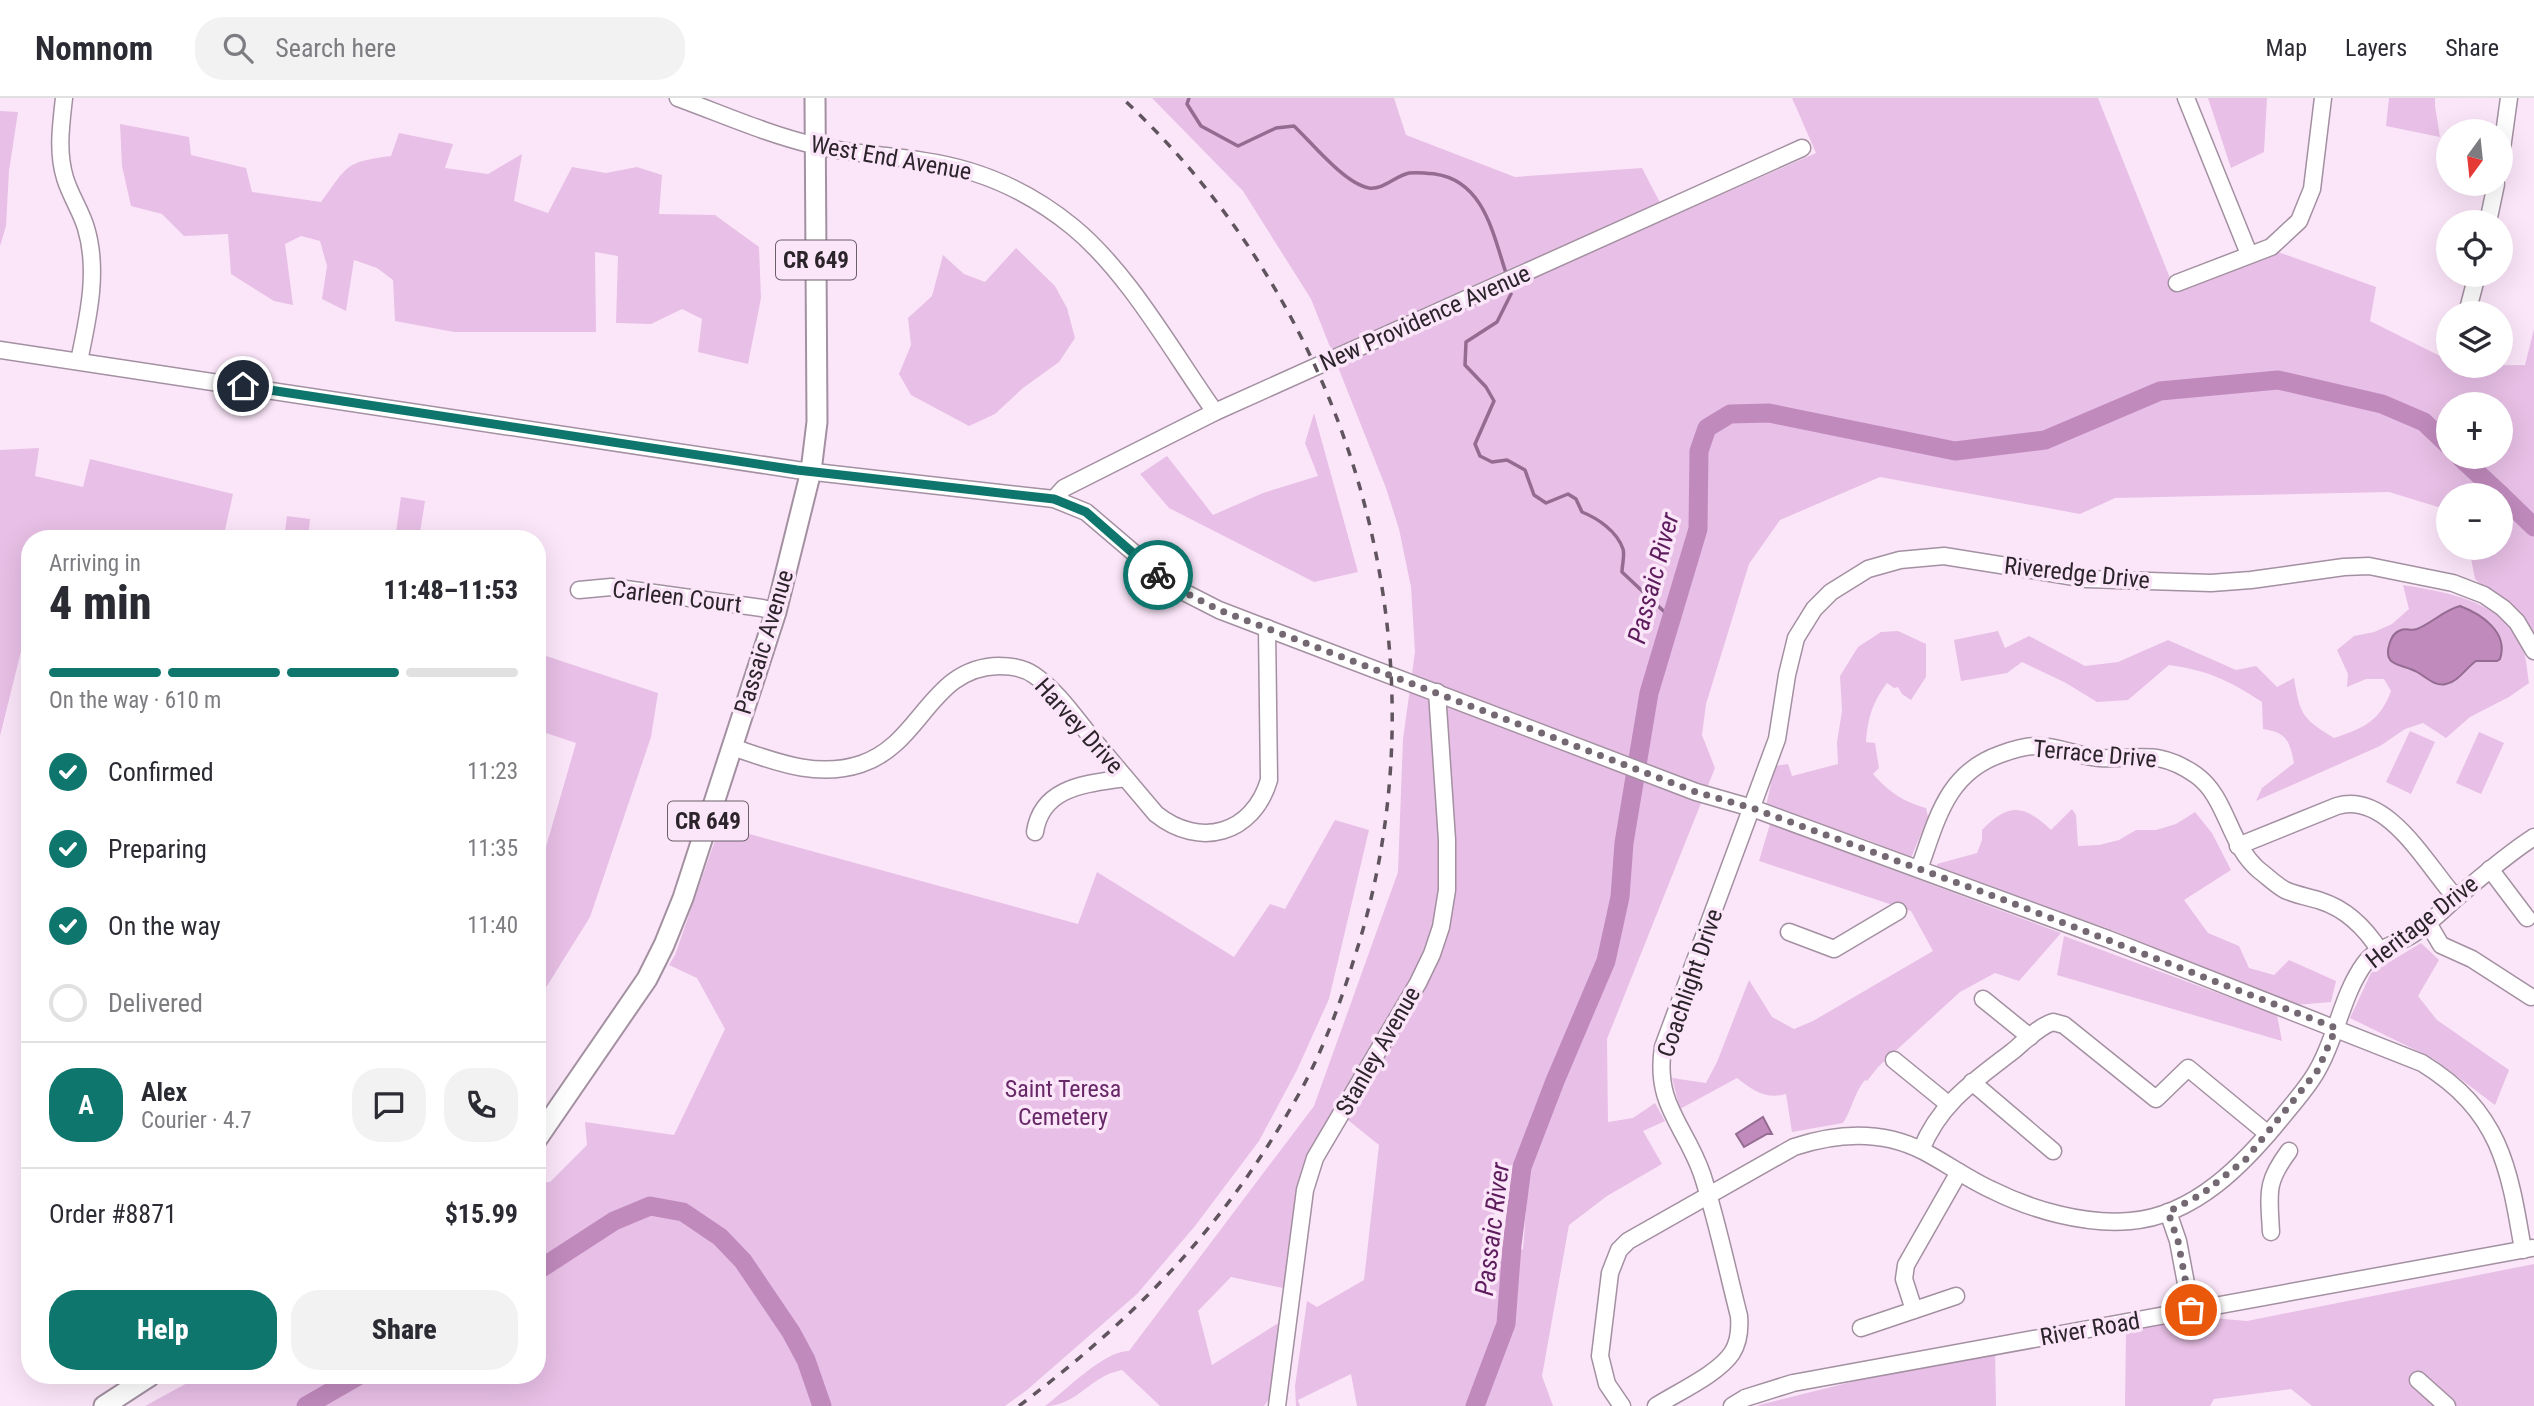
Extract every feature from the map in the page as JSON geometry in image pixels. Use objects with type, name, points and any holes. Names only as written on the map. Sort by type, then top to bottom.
[{"type":"main road","name":"Passaic Avenue","points":[[546,1126],[628,1008],[656,962],[683,898],[776,612],[811,471],[818,396],[815,98]]},
{"type":"main road","points":[[104,1406],[138,1384]]},
{"type":"street","points":[[65,98],[59,134],[63,168],[86,228],[92,275],[88,322],[79,361]]},
{"type":"street","name":"West End Avenue","points":[[678,98],[814,145],[958,167],[986,176],[1047,207],[1082,236],[1121,277],[1214,412]]},
{"type":"street","points":[[2186,98],[2249,254]]},
{"type":"street","points":[[2176,283],[2271,247],[2291,232],[2306,208],[2312,189],[2323,98]]},
{"type":"street","points":[[2506,119],[2509,98]]},
{"type":"street","name":"New Providence Avenue","points":[[1054,499],[1064,488],[1214,412],[1802,148]]},
{"type":"street","points":[[0,349],[811,471],[1054,499],[1086,512],[1174,587],[1219,610],[1696,792],[1752,808],[2096,934],[2422,1063],[2449,1082],[2477,1111],[2491,1131],[2505,1161],[2529,1249]]},
{"type":"street","name":"Riveredge Drive","points":[[1752,808],[1777,739],[1792,651],[1804,624],[1831,592],[1856,575],[1900,560],[1927,556],[1961,558],[2038,573],[2087,579],[2177,583],[2251,580],[2369,566],[2453,583],[2484,595],[2517,622],[2534,651]]},
{"type":"street","name":"Carleen Court","points":[[579,590],[611,587],[776,612]]},
{"type":"street","name":"Harvey Drive","points":[[732,747],[808,770],[827,771],[859,765],[897,744],[938,694],[958,677],[983,668],[1008,666],[1025,670],[1055,693],[1157,814],[1173,827],[1186,832],[1207,834],[1228,829],[1245,819],[1263,797],[1269,780],[1266,628]]},
{"type":"street","name":"Stanley Avenue","points":[[1277,1406],[1305,1190],[1315,1158],[1418,983],[1441,927],[1447,890],[1447,840],[1437,692]]},
{"type":"street","name":"Terrace Drive","points":[[1919,869],[1942,807],[1956,783],[1967,772],[1993,756],[2037,746],[2087,757],[2147,756],[2173,763],[2196,775],[2211,791],[2238,846],[2255,866],[2288,891],[2340,910],[2361,926],[2379,951]]},
{"type":"street","points":[[1035,832],[1041,809],[1058,795],[1090,784],[1125,778]]},
{"type":"street","points":[[2238,846],[2337,806],[2351,803],[2365,805],[2382,814],[2397,827],[2456,898]]},
{"type":"street","name":"Coachlight Drive","points":[[1656,1406],[1725,1362],[1734,1349],[1739,1334],[1739,1316],[1708,1195],[1699,1166],[1666,1101],[1661,1082],[1661,1059],[1665,1040],[1752,808]]},
{"type":"street","name":"Heritage Drive","points":[[1622,1406],[1607,1384],[1601,1364],[1609,1286],[1615,1257],[1628,1241],[1794,1147],[1821,1139],[1865,1135],[1897,1141],[1921,1150],[2012,1199],[2074,1216],[2130,1221],[2168,1212],[2202,1194],[2225,1177],[2268,1134],[2318,1070],[2366,962],[2379,951],[2398,943],[2428,923],[2490,869],[2534,836]]},
{"type":"street","points":[[2490,869],[2527,918]]},
{"type":"street","points":[[1789,932],[1834,949],[1898,911]]},
{"type":"street","points":[[2428,923],[2441,945],[2473,960],[2531,997]]},
{"type":"street","points":[[1983,999],[2030,1037]]},
{"type":"street","points":[[1921,1150],[1936,1119],[1948,1104],[2030,1037],[2053,1022],[2064,1025],[2156,1099],[2188,1068],[2268,1134]]},
{"type":"street","points":[[1894,1060],[1948,1104]]},
{"type":"street","points":[[1972,1083],[2053,1151]]},
{"type":"street","points":[[2271,1232],[2269,1187],[2275,1169],[2289,1151]]},
{"type":"street","points":[[1914,1310],[1904,1279],[1906,1265],[1959,1172]]},
{"type":"street","points":[[2168,1212],[2178,1241],[2191,1310]]},
{"type":"street","name":"River Road","points":[[1732,1406],[1745,1398],[1793,1383],[2529,1249]]},
{"type":"street","points":[[1861,1328],[1956,1296]]},
{"type":"street","points":[[2418,1380],[2447,1406]]},
{"type":"green space","points":[[1152,98],[1394,98],[1406,135],[1515,177],[1642,168],[1668,218],[1816,153],[1792,98],[2098,98],[2176,293],[2278,252],[2376,287],[2370,321],[2436,354],[2436,378],[2513,378],[2513,365],[2525,365],[2534,329],[2534,635],[2475,579],[2471,560],[2513,560],[2513,483],[2436,483],[2436,506],[2389,492],[2115,498],[2080,514],[1880,477],[1780,520],[1749,564],[1706,704],[1702,735],[1715,768],[1607,1039],[1608,1122],[1633,1118],[1655,1103],[1665,1121],[1643,1131],[1662,1164],[1607,1196],[1569,1225],[1542,1376],[1553,1406],[1357,1406],[1351,1374],[1298,1400],[1300,1406],[1296,1406],[1295,1386],[1307,1301],[1317,1307],[1364,1280],[1379,1145],[1338,1112],[1306,1175],[1292,1290],[1231,1277],[1198,1311],[1212,1365],[1280,1322],[1270,1398],[1264,1406],[1160,1406],[1122,1370],[1101,1378],[1066,1401],[1045,1406],[1097,1364],[1119,1352],[1129,1351],[1314,1106],[1398,872],[1403,739],[1415,652],[1411,587],[1399,529],[1386,488],[1311,299],[1243,191]],"holes":[[[1530,1157],[1523,1249],[1488,1268],[1500,1170]]]},
{"type":"green space","points":[[2208,98],[2267,98],[2264,152],[2231,168]]},
{"type":"green space","points":[[2389,98],[2435,98],[2436,136],[2386,126]]},
{"type":"green space","points":[[0,111],[18,112],[9,171],[6,226],[0,246]]},
{"type":"green space","points":[[120,124],[189,137],[191,155],[246,168],[252,192],[321,202],[348,168],[364,161],[391,156],[399,133],[453,144],[445,168],[488,174],[522,154],[514,201],[548,213],[572,167],[606,173],[637,167],[662,175],[659,214],[715,215],[759,247],[761,298],[748,364],[698,352],[702,319],[682,309],[651,324],[616,323],[618,256],[595,252],[596,332],[454,332],[395,321],[393,280],[377,268],[354,260],[346,311],[322,299],[327,266],[320,241],[301,236],[285,244],[293,305],[274,301],[231,274],[228,234],[184,236],[162,214],[131,206],[122,166]]},
{"type":"green space","points":[[1016,248],[1055,286],[1067,308],[1075,338],[1059,362],[1023,388],[995,414],[969,426],[911,395],[899,374],[911,345],[908,318],[932,296],[943,255],[964,274],[985,282]]},
{"type":"green space","points":[[1314,413],[1358,572],[1314,582],[1169,508],[1140,474],[1167,456],[1213,515],[1263,493],[1318,476],[1305,443]]},
{"type":"green space","points":[[39,448],[35,476],[83,487],[90,459],[233,494],[225,530],[21,530],[21,651],[0,736],[0,450]]},
{"type":"green space","points":[[401,497],[425,501],[420,530],[396,530]]},
{"type":"green space","points":[[287,516],[310,519],[309,530],[285,530]]},
{"type":"green space","points":[[2403,585],[2438,591],[2489,610],[2515,633],[2524,654],[2529,683],[2509,697],[2470,717],[2446,738],[2423,723],[2405,729],[2380,746],[2256,801],[2262,788],[2294,763],[2286,739],[2263,729],[2262,702],[2239,688],[2207,673],[2169,665],[2128,700],[2097,702],[2066,683],[2022,662],[2007,673],[1961,681],[1954,640],[1998,631],[2005,648],[2029,636],[2085,666],[2118,662],[2168,640],[2236,670],[2256,666],[2277,687],[2294,678],[2304,714],[2334,738],[2370,722],[2382,710],[2391,691],[2384,679],[2366,679],[2347,687],[2348,674],[2337,650],[2354,636],[2374,632],[2392,624],[2409,609]],"holes":[[[2453,608],[2473,611],[2491,624],[2501,644],[2493,662],[2476,661],[2454,681],[2437,684],[2410,668],[2388,649],[2396,634],[2417,629]]]},
{"type":"green space","points":[[1898,631],[1926,644],[1926,677],[1911,700],[1902,694],[1898,687],[1894,688],[1887,683],[1872,711],[1866,742],[1875,743],[1879,768],[1873,774],[1896,795],[1926,808],[1928,817],[1911,858],[1870,841],[1766,806],[1775,766],[1788,764],[1792,776],[1838,764],[1837,742],[1842,711],[1840,676],[1858,647],[1881,632]]},
{"type":"green space","points":[[546,656],[658,693],[651,737],[590,917],[546,988],[546,847],[576,743],[546,733]]},
{"type":"green space","points":[[2410,731],[2435,742],[2411,794],[2386,782]]},
{"type":"green space","points":[[2479,732],[2504,743],[2481,794],[2456,783]]},
{"type":"green space","points":[[2072,809],[2076,815],[2078,846],[2119,840],[2136,830],[2156,830],[2176,824],[2195,812],[2212,833],[2231,870],[2184,900],[2208,933],[2239,946],[2249,968],[2274,975],[2289,960],[2336,981],[2331,1002],[2295,1005],[2107,928],[1937,871],[1937,864],[1977,853],[1982,840],[1982,830],[2008,811],[2024,811],[2051,830]]},
{"type":"green space","name":"Saint Teresa Cemetery","points":[[1335,820],[1369,830],[1329,999],[1297,1070],[1259,1141],[1195,1226],[1137,1294],[1005,1406],[145,1406],[185,1384],[546,1384],[546,1182],[550,1182],[587,1145],[585,1122],[674,1135],[725,1029],[697,978],[669,965],[675,955],[720,826],[1078,924],[1097,872],[1234,957],[1270,904],[1285,909]]},
{"type":"green space","points":[[1770,824],[2061,933],[2019,981],[1995,973],[1960,992],[1865,1080],[1843,1123],[1792,1132],[1786,1094],[1766,1095],[1737,1078],[1680,1109],[1672,1078],[1706,1083],[1749,980],[1772,1017],[1794,1029],[1813,1021],[1933,951],[1911,911],[1759,861]]},
{"type":"green space","points":[[2064,936],[2277,1015],[2282,1041],[2057,975]]},
{"type":"green space","points":[[2421,943],[2439,960],[2418,996],[2437,1020],[2509,1070],[2495,1105],[2434,1059],[2350,1018],[2371,973]]},
{"type":"green space","points":[[2534,1264],[2534,1406],[2312,1406],[2291,1389],[2214,1399],[2210,1406],[2125,1406],[2126,1330],[2212,1318],[2247,1321]]},
{"type":"green space","points":[[1995,1346],[1996,1406],[1758,1406],[1759,1405]]},
{"type":"shaded area","points":[[2460,606],[2484,619],[2497,632],[2502,649],[2500,659],[2476,661],[2454,681],[2442,685],[2391,661],[2388,650],[2395,633],[2403,629],[2417,629]]},
{"type":"shaded area","points":[[1763,1117],[1772,1134],[1767,1134],[1744,1147],[1736,1134]]},
{"type":"waterway","points":[[1189,98],[1187,104],[1201,126],[1238,146],[1276,128],[1294,126],[1339,171],[1369,188],[1379,187],[1409,173],[1435,174],[1452,179],[1476,198],[1491,226],[1506,273]]},
{"type":"waterway","points":[[1511,294],[1497,322],[1466,342],[1465,365],[1486,387],[1494,401],[1475,444],[1480,456],[1492,462],[1507,460],[1525,470],[1534,495],[1546,503],[1568,494],[1576,499],[1582,512],[1606,526],[1620,542],[1624,551],[1622,572],[1672,619]]},
{"type":"waterway","name":"Passaic River","points":[[1475,1406],[1506,1324],[1522,1167],[1606,961],[1620,897],[1624,843],[1649,693],[1698,529],[1699,451],[1707,428],[1730,414],[1769,413],[1955,451],[2045,440],[2160,391],[2278,380],[2382,404],[2424,422],[2436,434]]},
{"type":"waterway","name":"Passaic River","points":[[2473,469],[2488,483]]},
{"type":"waterway","name":"Passaic River","points":[[2513,507],[2534,527]]},
{"type":"waterway","name":"Passaic River","points":[[546,1265],[614,1221],[650,1206],[683,1212],[720,1237],[743,1261],[791,1332],[806,1360],[822,1406]]},
{"type":"waterway","name":"Passaic River","points":[[306,1406],[344,1384]]},
{"type":"railway","points":[[1019,1406],[1103,1337],[1177,1265],[1241,1185],[1300,1092],[1330,1027],[1354,959],[1382,844],[1392,727],[1385,610],[1362,495],[1323,385],[1270,281],[1203,184],[1122,98]]},
{"type":"way so far","points":[[1158,575],[1174,587],[1219,610],[1365,667],[1696,792],[1752,808],[1999,898],[2336,1028],[2318,1070],[2246,1159],[2202,1194],[2168,1212],[2178,1241],[2191,1310]]},
{"type":"route","points":[[243,386],[797,470],[1054,499],[1086,512],[1158,575]]}]
